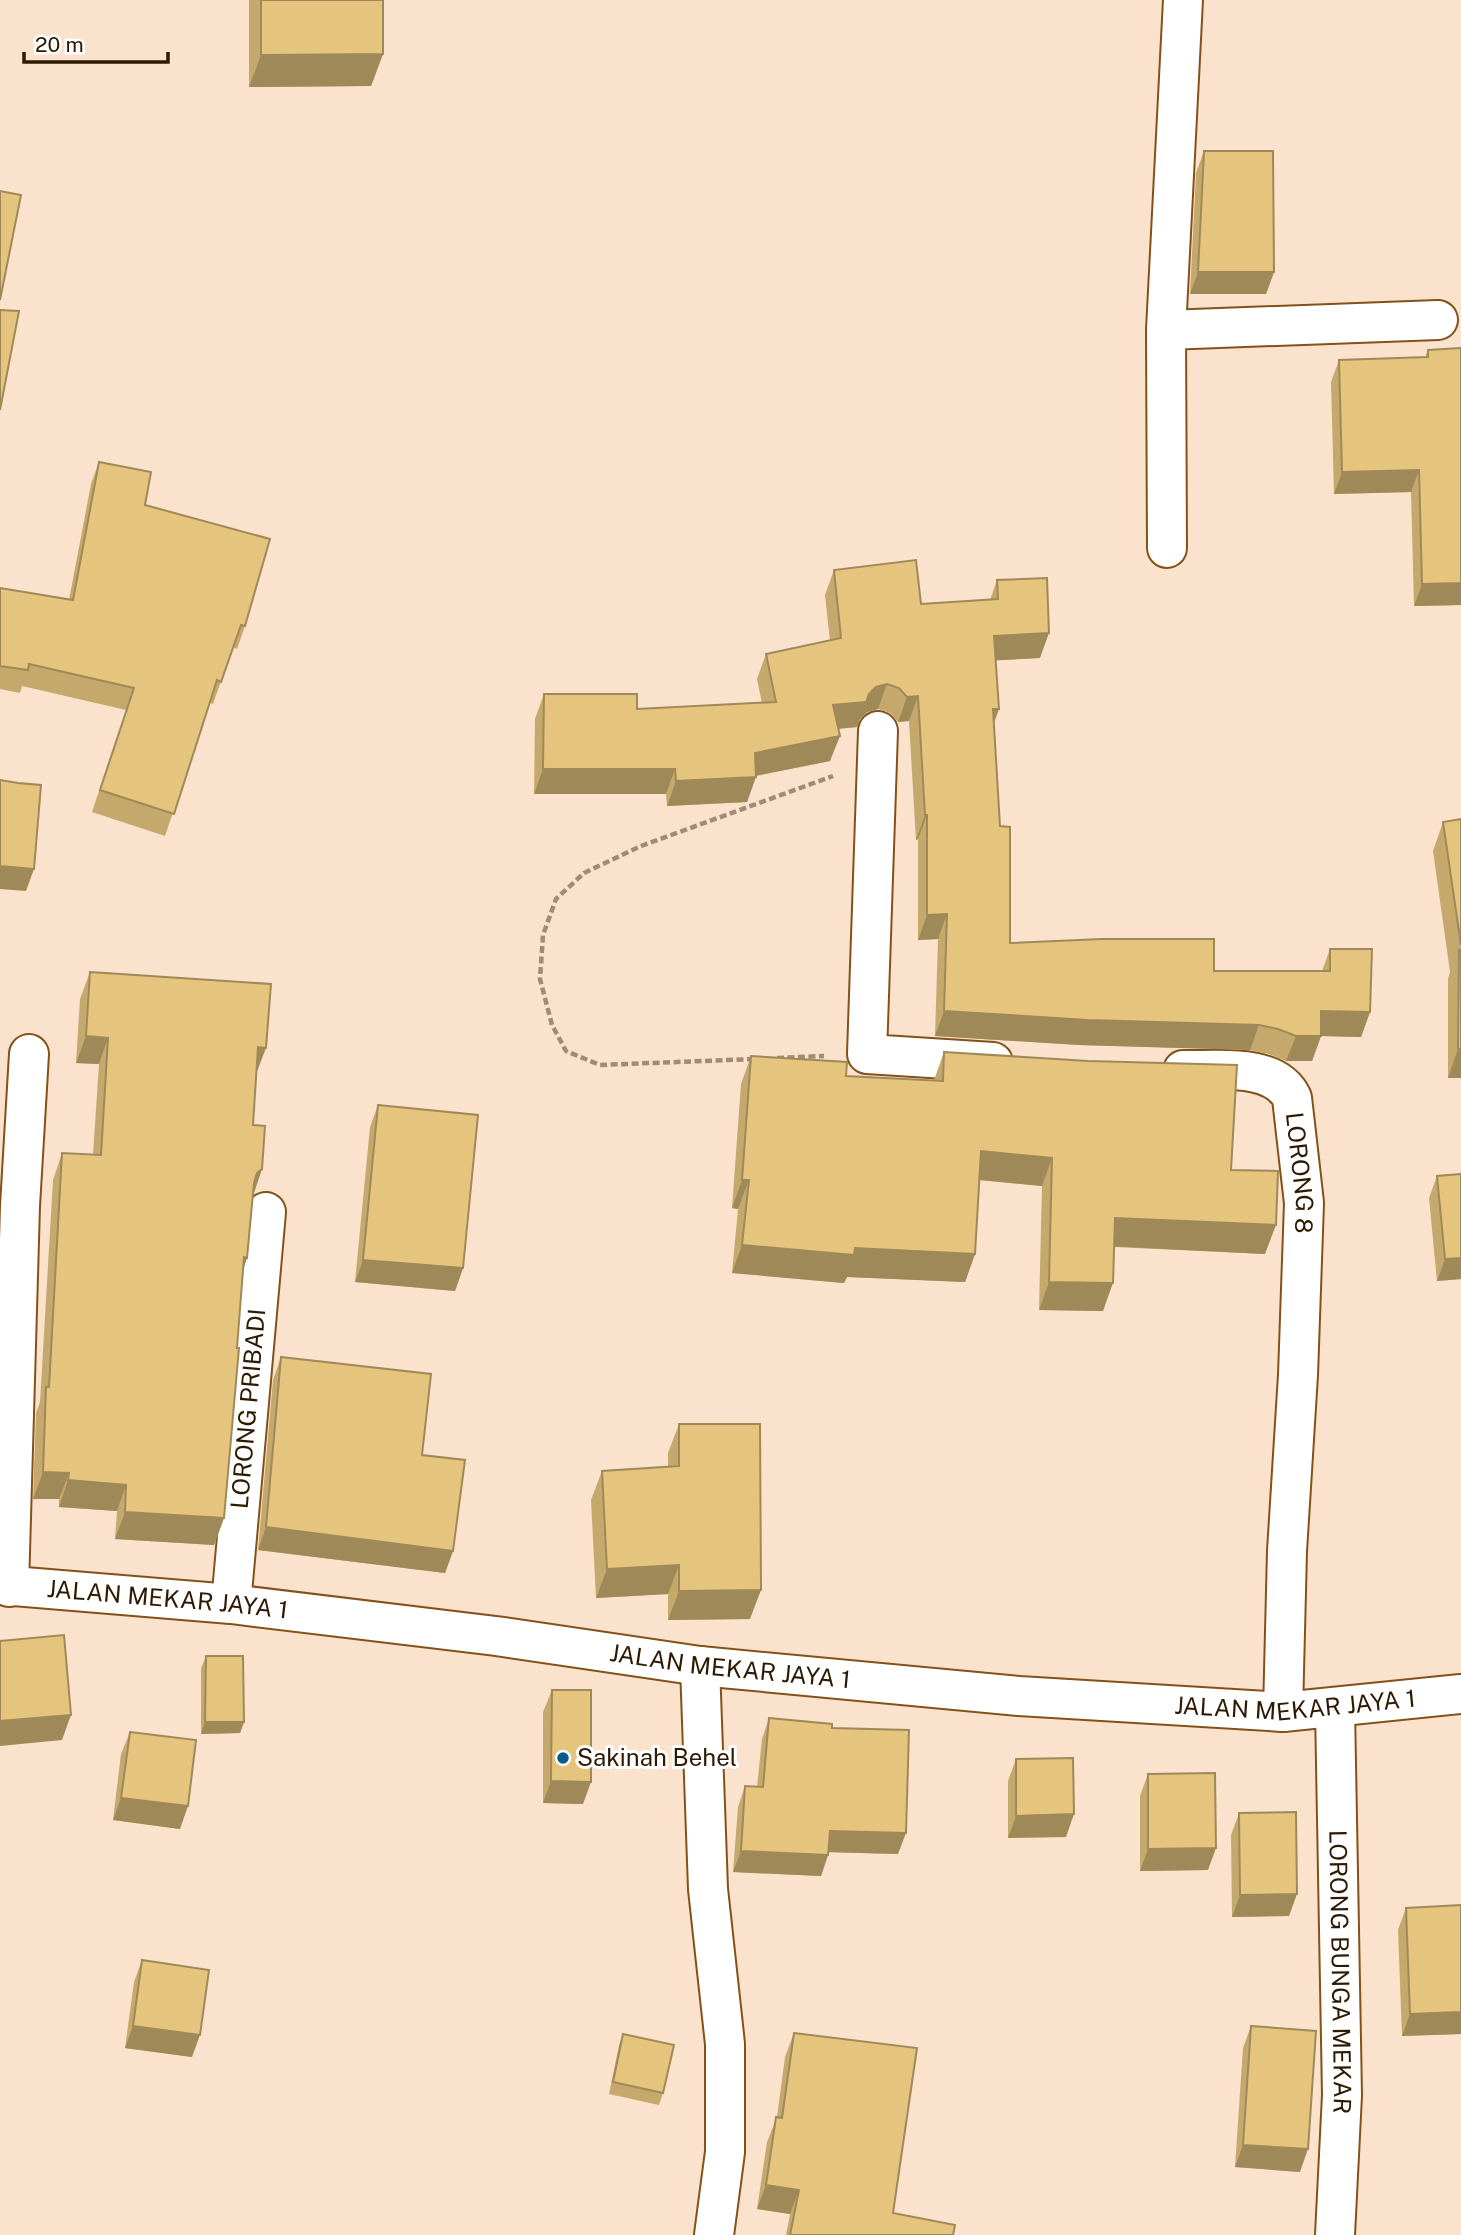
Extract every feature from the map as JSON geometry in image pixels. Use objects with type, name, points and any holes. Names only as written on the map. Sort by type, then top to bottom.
[{"type":"street","points":[[1167,548],[1166,330],[1183,0]]},
{"type":"street","points":[[1166,330],[1438,320]]},
{"type":"street","points":[[878,747],[867,1054],[1025,1064]]},
{"type":"street","points":[[4,1586],[19,1220],[29,1054]]},
{"type":"street","name":"LORONG 8","points":[[1144,1069],[1249,1072],[1265,1075],[1289,1090],[1292,1098],[1304,1203],[1298,1376],[1287,1551],[1283,1712]]},
{"type":"street","name":"LORONG PRIBADI","points":[[231,1604],[266,1212]]},
{"type":"street","name":"JALAN MEKAR JAYA 1","points":[[4,1586],[231,1604],[496,1636],[699,1665],[1019,1696],[1283,1712],[1461,1694]]},
{"type":"street","points":[[699,1665],[708,1888],[725,2044],[725,2152],[714,2235]]},
{"type":"street","name":"LORONG BUNGA MEKAR","points":[[1335,1708],[1342,2095],[1335,2235]]},
{"type":"path","points":[[760,1059],[600,1065],[566,1051],[552,1025],[540,979],[542,935],[556,899],[584,873],[641,846],[803,787],[878,747]]},
{"type":"path","points":[[774,1058],[867,1054]]},
{"type":"building","points":[[261,0],[383,0],[383,54],[261,55]]},
{"type":"building","points":[[1204,151],[1273,151],[1274,272],[1198,272]]},
{"type":"building","points":[[0,191],[21,195],[0,300]]},
{"type":"building","points":[[0,310],[19,311],[0,410]]},
{"type":"building","points":[[1461,348],[1461,583],[1422,584],[1419,470],[1342,472],[1339,360],[1428,357],[1428,350]]},
{"type":"building","points":[[99,462],[151,472],[145,505],[270,539],[245,626],[241,625],[221,682],[217,680],[174,814],[100,790],[134,688],[29,664],[28,670],[0,666],[0,588],[73,600]]},
{"type":"building","points":[[916,560],[921,604],[998,599],[997,580],[1047,578],[1049,633],[994,636],[999,709],[993,709],[1000,826],[1010,827],[1010,943],[1102,939],[1214,939],[1214,971],[1330,971],[1330,949],[1372,949],[1370,1012],[1321,1011],[1321,1036],[1296,1036],[1259,1025],[1088,1020],[944,1011],[947,914],[927,915],[927,815],[918,696],[907,697],[899,688],[887,684],[876,687],[866,702],[833,705],[840,736],[755,753],[756,777],[676,781],[675,769],[543,769],[544,694],[637,694],[637,709],[776,702],[766,654],[841,638],[834,570]]},
{"type":"building","points":[[0,780],[41,785],[34,869],[0,866]]},
{"type":"building","points":[[1461,819],[1461,945],[1443,822]]},
{"type":"building","points":[[1461,950],[1461,1049],[1458,1049]]},
{"type":"building","points":[[90,972],[271,984],[266,1048],[258,1047],[253,1125],[265,1126],[262,1169],[257,1173],[254,1183],[247,1258],[244,1257],[224,1518],[125,1512],[126,1485],[68,1480],[69,1473],[43,1472],[62,1153],[101,1155],[108,1038],[86,1036]]},
{"type":"building","points":[[944,1052],[1088,1061],[1237,1065],[1231,1170],[1278,1171],[1276,1225],[1115,1218],[1113,1283],[1049,1282],[1052,1158],[981,1151],[975,1254],[855,1248],[854,1255],[742,1245],[749,1180],[742,1180],[751,1056],[847,1062],[846,1076],[943,1081]]},
{"type":"building","points":[[378,1105],[478,1115],[463,1268],[363,1260]]},
{"type":"building","points":[[1461,1174],[1461,1258],[1445,1259],[1437,1176]]},
{"type":"building","points":[[281,1357],[431,1374],[422,1455],[465,1460],[453,1551],[266,1527]]},
{"type":"building","points":[[679,1424],[760,1424],[761,1590],[679,1591],[679,1565],[607,1569],[602,1471],[679,1466]]},
{"type":"building","points":[[64,1635],[71,1715],[0,1721],[0,1641]]},
{"type":"building","points":[[206,1656],[243,1656],[244,1722],[205,1722]]},
{"type":"building","points":[[552,1690],[591,1690],[591,1782],[551,1781]]},
{"type":"building","points":[[769,1718],[832,1724],[832,1728],[909,1730],[906,1833],[830,1831],[828,1855],[741,1851],[745,1786],[763,1787]]},
{"type":"building","points":[[130,1732],[196,1740],[188,1806],[121,1798]]},
{"type":"building","points":[[1073,1758],[1074,1814],[1016,1816],[1016,1759]]},
{"type":"building","points":[[1215,1773],[1216,1848],[1148,1849],[1148,1774]]},
{"type":"building","points":[[1296,1812],[1297,1894],[1240,1895],[1239,1813]]},
{"type":"building","points":[[1461,1905],[1461,2012],[1410,2014],[1406,1908]]},
{"type":"building","points":[[142,1960],[209,1970],[200,2035],[133,2026]]},
{"type":"building","points":[[1251,2026],[1316,2031],[1308,2149],[1243,2145]]},
{"type":"building","points":[[794,2033],[917,2048],[893,2213],[955,2225],[953,2235],[790,2235],[799,2190],[766,2185],[776,2117],[782,2118]]},
{"type":"building","points":[[623,2034],[674,2045],[663,2093],[613,2082]]},
{"type":"place","name":"Sakinah Behel","points":[[563,1758]]}]
